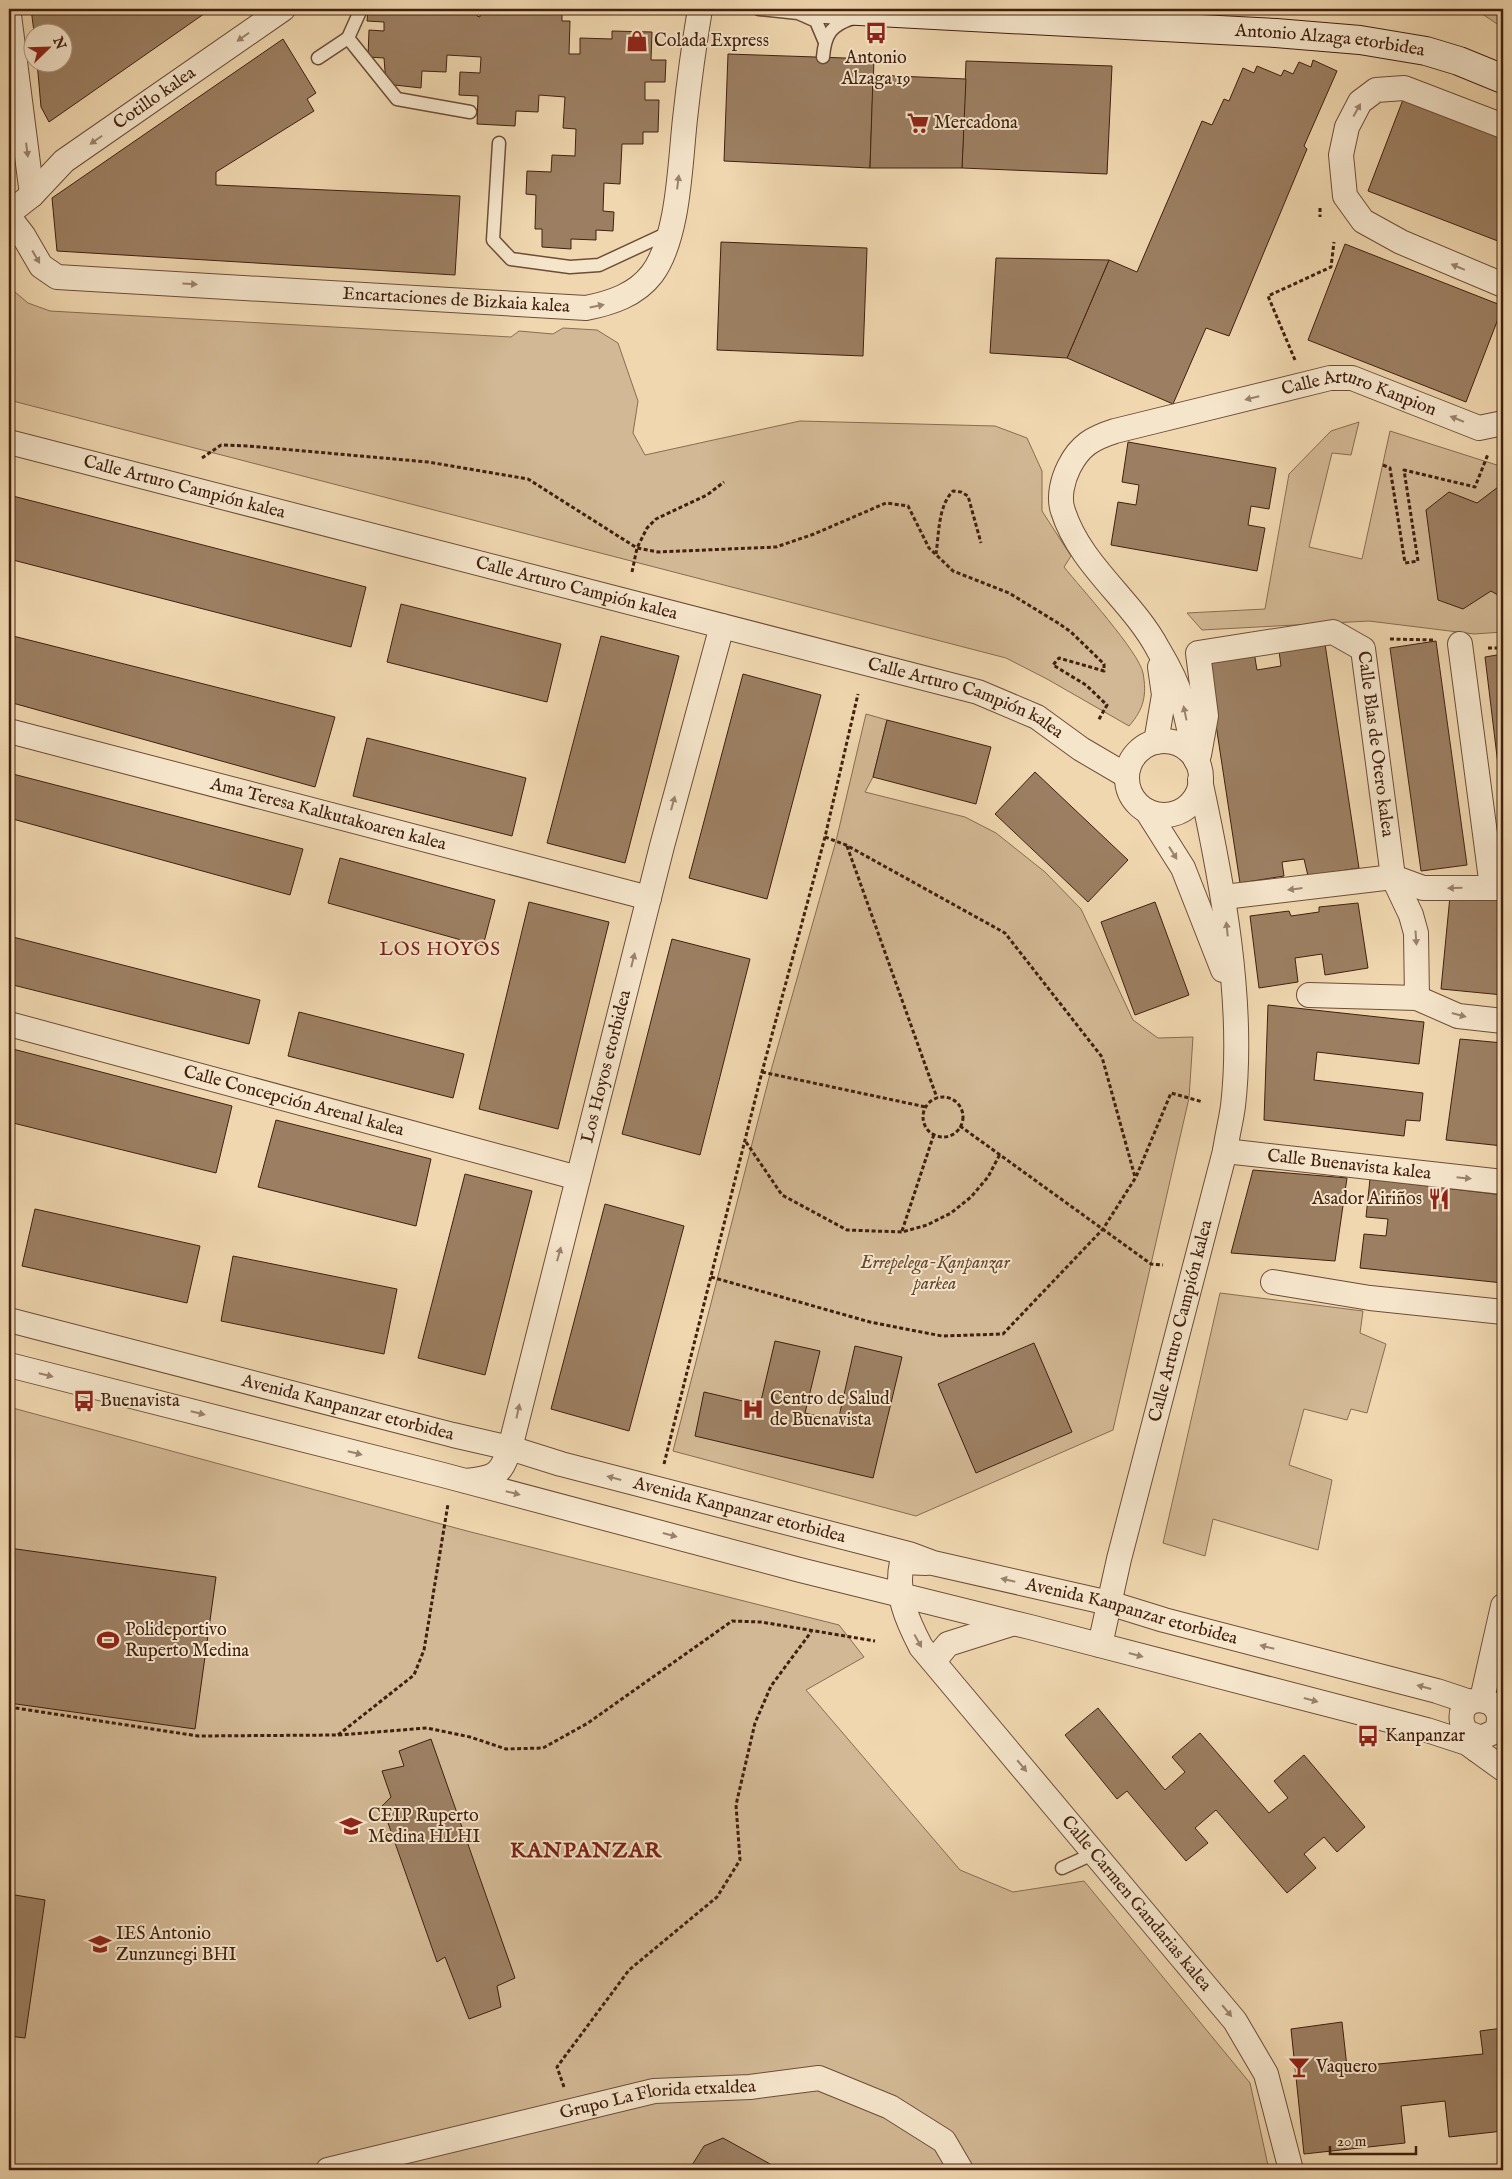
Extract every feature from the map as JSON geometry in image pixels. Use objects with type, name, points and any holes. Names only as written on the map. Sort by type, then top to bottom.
[{"type":"street","name":"Cotillo kalea","points":[[9,215],[32,195],[64,161],[283,9]]},
{"type":"street","name":"Encartaciones de Bizkaia kalea","points":[[9,215],[41,266],[57,277],[586,308],[617,301],[644,282],[653,273],[672,231],[691,67],[700,9]]},
{"type":"street","name":"Antonio Alzaga etorbidea","points":[[822,9],[1276,33],[1360,40],[1426,51],[1459,61],[1503,80]]},
{"type":"street","points":[[9,15],[32,195]]},
{"type":"street","points":[[1503,126],[1404,88],[1376,90],[1360,102],[1347,127],[1341,155],[1345,196],[1363,221],[1401,242],[1503,285]]},
{"type":"street","name":"Calle Arturo Kanpion","points":[[1213,408],[1330,378],[1352,378],[1479,428],[1503,423]]},
{"type":"street","name":"Calle Arturo Campión kalea","points":[[1100,1645],[1224,1151],[1233,1106],[1234,994],[1224,897],[1182,699],[1158,648],[1143,625],[1094,565],[1071,530],[1062,509],[1062,481],[1075,455],[1094,438],[1213,408]]},
{"type":"street","name":"Calle Arturo Campión kalea","points":[[9,442],[978,692],[1037,717],[1081,749],[1127,776]]},
{"type":"street","name":"Los Hoyos etorbidea","points":[[464,1481],[488,1478],[503,1468],[510,1448],[649,898],[722,626]]},
{"type":"street","name":"Calle Blas de Otero kalea","points":[[1198,768],[1206,716],[1198,652],[1333,632],[1363,649],[1393,876],[1411,915],[1416,933],[1417,998]]},
{"type":"street","points":[[1224,897],[1393,876],[1423,888],[1497,888],[1461,644]]},
{"type":"street","name":"Calle Arturo Campión kalea","points":[[1156,742],[1164,695],[1158,648]]},
{"type":"street","name":"Ama Teresa Kalkutakoaren kalea","points":[[9,731],[649,898]]},
{"type":"street","points":[[1156,742],[1172,742],[1180,745],[1198,768],[1198,792],[1192,802],[1182,810],[1171,814],[1159,815],[1148,811],[1132,797],[1127,776],[1131,761],[1141,749],[1156,742]]},
{"type":"street","name":"Calle Arturo Campión kalea","points":[[1148,811],[1183,868],[1234,994]]},
{"type":"street","points":[[1309,995],[1417,998],[1458,1016],[1503,1021]]},
{"type":"street","name":"Calle Concepción Arenal kalea","points":[[9,1024],[578,1178]]},
{"type":"street","name":"Calle Buenavista kalea","points":[[1224,1151],[1503,1182]]},
{"type":"street","points":[[1273,1282],[1370,1298],[1503,1312]]},
{"type":"street","name":"Avenida Kanpanzar etorbidea","points":[[9,1320],[453,1435],[510,1448],[561,1464],[909,1554],[933,1563],[1109,1603],[1164,1620],[1476,1701]]},
{"type":"street","points":[[9,1366],[464,1481],[902,1596],[1043,1630],[1427,1730],[1467,1743],[1469,1737]]},
{"type":"street","name":"Calle Carmen Gandarias kalea","points":[[933,1563],[902,1562],[899,1575],[905,1616],[921,1648],[934,1661],[1236,2021],[1266,2074],[1291,2170]]},
{"type":"street","points":[[1503,1606],[1476,1701],[1462,1712],[1462,1724],[1469,1737],[1503,1769]]},
{"type":"street","points":[[934,1661],[948,1644],[1014,1623]]},
{"type":"street","points":[[1469,1737],[1487,1737],[1501,1726],[1497,1709],[1493,1704],[1476,1701]]},
{"type":"street","name":"Grupo La Florida etxaldea","points":[[328,2170],[654,2091],[750,2087],[819,2078],[890,2107],[944,2140],[960,2170]]},
{"type":"lane","points":[[318,58],[348,38],[361,9]]},
{"type":"lane","points":[[759,9],[798,13],[816,21],[824,40],[823,57]]},
{"type":"lane","points":[[824,40],[838,24],[852,18],[903,14]]},
{"type":"lane","points":[[348,38],[397,99],[470,112]]},
{"type":"lane","points":[[499,143],[493,240],[511,259],[570,267],[599,264],[672,231]]},
{"type":"lane","points":[[1062,1868],[1095,1853]]},
{"type":"path","points":[[1296,362],[1268,296],[1331,267],[1334,242]]},
{"type":"path","points":[[202,458],[221,445],[248,446],[428,462],[511,476],[528,480],[553,494],[637,548],[658,552],[776,547],[814,534],[886,503],[908,506],[929,548],[953,571],[1009,593],[1058,623],[1071,632],[1104,664],[1104,671],[1058,658],[1053,665],[1086,685],[1107,706],[1098,721]]},
{"type":"path","points":[[1383,465],[1390,468],[1405,563],[1418,561],[1404,470],[1475,487],[1490,449]]},
{"type":"path","points":[[632,572],[637,548],[647,528],[656,519],[707,495],[724,482]]},
{"type":"path","points":[[936,554],[944,507],[953,491],[961,492],[968,496],[981,543]]},
{"type":"path","points":[[1390,639],[1503,648]]},
{"type":"path","points":[[663,1467],[762,1072],[825,837],[858,694]]},
{"type":"path","points":[[825,837],[846,845],[1005,932],[1102,1057],[1136,1177]]},
{"type":"path","points":[[846,845],[937,1098]]},
{"type":"path","points":[[762,1072],[926,1107]]},
{"type":"path","points":[[710,1277],[888,1326],[942,1336],[1003,1334],[1103,1229],[1136,1177],[1171,1093],[1203,1102]]},
{"type":"path","points":[[937,1098],[953,1099],[962,1111],[960,1126],[949,1136],[934,1134],[924,1122],[923,1115],[926,1107],[937,1098]]},
{"type":"path","points":[[960,1126],[1151,1264],[1163,1265]]},
{"type":"path","points":[[902,1232],[934,1134]]},
{"type":"path","points":[[746,1142],[782,1195],[847,1230],[902,1232],[927,1225],[951,1214],[971,1197],[982,1184],[1000,1154]]},
{"type":"path","points":[[338,1735],[414,1675],[424,1650],[442,1532],[449,1501]]},
{"type":"path","points":[[9,1707],[198,1736],[338,1735],[427,1728],[470,1737],[506,1749],[543,1748],[588,1723],[732,1620],[761,1622],[810,1632],[875,1641]]},
{"type":"path","points":[[564,2088],[557,2067],[629,1970],[718,1897],[740,1860],[736,1805],[755,1723],[771,1686],[810,1632]]},
{"type":"green space","points":[[1356,9],[1419,9],[1419,13]]},
{"type":"green space","points":[[1475,9],[1503,9],[1503,28]]},
{"type":"green space","points":[[9,287],[28,303],[50,311],[511,337],[519,331],[553,334],[563,328],[597,330],[618,343],[638,401],[633,433],[645,455],[800,421],[995,426],[1027,438],[1042,471],[1042,511],[1071,556],[1064,567],[1131,650],[1139,663],[1143,673],[1145,688],[1141,708],[1129,726],[1006,658],[9,400]]},
{"type":"green space","points":[[1359,422],[1351,455],[1332,453],[1309,547],[1362,559],[1390,431],[1503,467],[1503,632],[1474,634],[1369,621],[1202,630],[1187,613],[1265,609],[1289,474],[1331,431]]},
{"type":"green space","name":"Errepelega-Kanpanzar parkea","points":[[866,714],[887,720],[873,777],[865,792],[965,817],[996,833],[1045,872],[1081,909],[1133,1020],[1158,1038],[1193,1037],[1189,1098],[1113,1430],[916,1516],[673,1451],[770,1074],[836,841]]},
{"type":"green space","points":[[1220,1293],[1363,1311],[1360,1333],[1386,1344],[1367,1413],[1351,1409],[1347,1420],[1304,1409],[1289,1465],[1332,1480],[1318,1550],[1213,1519],[1205,1556],[1163,1543]]},
{"type":"green space","points":[[9,1407],[467,1531],[839,1625],[864,1657],[806,1690],[960,1870],[1013,1892],[1084,1881],[1250,2083],[1269,2170],[9,2170]]},
{"type":"building","points":[[31,9],[211,9],[49,122],[41,107],[38,72],[72,72],[72,22],[33,22]]},
{"type":"building","points":[[368,9],[478,9],[477,16],[480,17],[480,9],[562,9],[562,21],[570,21],[569,54],[580,54],[580,38],[612,39],[612,31],[652,32],[651,60],[666,60],[665,82],[645,82],[645,100],[659,100],[658,132],[643,132],[643,144],[622,144],[620,184],[604,183],[603,211],[614,212],[613,231],[596,230],[596,240],[571,239],[571,249],[542,247],[542,229],[535,229],[536,195],[526,194],[527,171],[551,172],[552,155],[575,156],[576,129],[563,128],[565,97],[539,95],[538,112],[516,111],[515,126],[477,124],[478,96],[459,95],[460,72],[480,73],[481,57],[447,55],[446,72],[422,71],[421,88],[386,84],[384,58],[368,57],[369,30],[384,31],[384,22],[367,21]]},
{"type":"building","points":[[283,39],[316,93],[307,99],[314,111],[216,172],[216,185],[460,196],[455,275],[57,251],[52,198]]},
{"type":"building","points":[[728,54],[874,59],[870,168],[724,161]]},
{"type":"building","points":[[1313,60],[1337,71],[1304,146],[1307,149],[1229,336],[1206,328],[1173,404],[1067,358],[1109,260],[1137,272],[1202,121],[1212,125],[1224,99],[1229,101],[1243,68],[1254,73],[1257,66],[1281,76],[1284,70],[1293,74],[1299,62],[1311,67]]},
{"type":"building","points":[[966,61],[1112,66],[1107,174],[962,168]]},
{"type":"building","name":"Mercadona","points":[[873,75],[966,79],[962,168],[870,168]]},
{"type":"building","points":[[1404,97],[1503,136],[1503,243],[1368,191]]},
{"type":"building","points":[[721,242],[867,248],[863,356],[717,350]]},
{"type":"building","points":[[1345,244],[1503,306],[1466,402],[1308,340]]},
{"type":"building","points":[[996,258],[1109,260],[1067,358],[990,353]]},
{"type":"building","points":[[1128,442],[1276,468],[1269,509],[1251,506],[1248,525],[1265,528],[1257,571],[1111,545],[1118,502],[1136,505],[1139,485],[1122,482]]},
{"type":"building","points":[[1502,484],[1503,598],[1491,591],[1463,609],[1438,600],[1426,510],[1449,492],[1477,503]]},
{"type":"building","points":[[9,495],[366,587],[351,647],[9,559]]},
{"type":"building","points":[[401,604],[561,644],[547,702],[387,662]]},
{"type":"building","points":[[9,635],[335,717],[315,787],[9,702]]},
{"type":"building","points":[[601,636],[679,656],[625,863],[547,843]]},
{"type":"building","points":[[1436,641],[1467,865],[1421,871],[1390,648]]},
{"type":"building","points":[[1325,644],[1359,868],[1308,876],[1304,859],[1282,862],[1284,876],[1240,883],[1206,659],[1254,652],[1257,670],[1281,666],[1279,651]]},
{"type":"building","points":[[1503,654],[1503,806],[1485,657]]},
{"type":"building","points":[[743,674],[821,695],[767,899],[689,878]]},
{"type":"building","points":[[887,720],[991,747],[976,804],[873,777]]},
{"type":"building","points":[[367,738],[526,778],[512,836],[353,796]]},
{"type":"building","points":[[1035,772],[1128,860],[1088,902],[995,814]]},
{"type":"building","points":[[9,773],[303,849],[290,895],[9,818]]},
{"type":"building","points":[[340,858],[495,900],[483,946],[328,903]]},
{"type":"building","points":[[1450,896],[1503,901],[1503,995],[1441,989]]},
{"type":"building","points":[[529,902],[609,922],[558,1129],[479,1109]]},
{"type":"building","points":[[1155,902],[1189,995],[1135,1015],[1101,922]]},
{"type":"building","points":[[1358,903],[1368,968],[1325,975],[1322,954],[1295,958],[1298,982],[1259,988],[1250,916],[1289,911],[1291,916],[1319,912],[1319,907]]},
{"type":"building","points":[[9,936],[260,1000],[249,1044],[9,984]]},
{"type":"building","points":[[672,939],[750,959],[700,1155],[622,1134]]},
{"type":"building","points":[[1268,1005],[1424,1022],[1419,1064],[1317,1052],[1314,1080],[1423,1093],[1420,1121],[1406,1120],[1404,1136],[1264,1120]]},
{"type":"building","points":[[299,1012],[464,1054],[453,1098],[288,1056]]},
{"type":"building","points":[[1460,1039],[1503,1043],[1503,1146],[1446,1140]]},
{"type":"building","points":[[9,1048],[232,1106],[216,1173],[9,1122]]},
{"type":"building","points":[[276,1120],[431,1159],[416,1226],[258,1187]]},
{"type":"building","points":[[1253,1170],[1347,1178],[1335,1261],[1231,1253]]},
{"type":"building","points":[[465,1174],[532,1191],[485,1375],[418,1358]]},
{"type":"building","points":[[1370,1179],[1503,1195],[1503,1283],[1360,1268],[1364,1234],[1386,1236],[1388,1219],[1366,1217]]},
{"type":"building","points":[[605,1204],[684,1226],[629,1431],[551,1409]]},
{"type":"building","points":[[35,1209],[200,1246],[187,1303],[22,1266]]},
{"type":"building","points":[[233,1256],[397,1289],[384,1354],[221,1321]]},
{"type":"building","name":"Centro de Salud de Buenavista","points":[[775,1341],[820,1351],[805,1413],[838,1421],[855,1346],[902,1357],[873,1478],[695,1436],[704,1392],[760,1405]]},
{"type":"building","points":[[1034,1343],[1072,1432],[976,1473],[938,1384]]},
{"type":"building","name":"Polideportivo Ruperto Medina","points":[[9,1548],[216,1577],[195,1729],[9,1703]]},
{"type":"building","points":[[1098,1708],[1165,1790],[1185,1772],[1172,1757],[1200,1733],[1269,1813],[1288,1798],[1274,1781],[1304,1755],[1365,1827],[1337,1852],[1324,1837],[1304,1854],[1316,1868],[1287,1893],[1216,1810],[1195,1828],[1208,1843],[1186,1861],[1127,1791],[1117,1799],[1065,1735]]},
{"type":"building","points":[[431,1739],[515,1978],[497,1986],[501,2007],[469,2019],[445,1957],[437,1962],[382,1806],[391,1797],[382,1771],[404,1766],[399,1751]]},
{"type":"building","points":[[9,1769],[12,1769],[9,1793]]},
{"type":"building","points":[[9,1894],[45,1900],[25,2038],[9,2036]]},
{"type":"building","points":[[1342,2022],[1347,2067],[1483,2054],[1480,2031],[1503,2028],[1503,2131],[1449,2137],[1445,2101],[1401,2106],[1405,2143],[1304,2154],[1291,2029]]},
{"type":"building","points":[[723,2138],[772,2165],[772,2170],[689,2170],[704,2146]]},
{"type":"place","name":"Antonio Alzaga 19","points":[[876,33]]},
{"type":"place","name":"Colada Express","points":[[637,41]]},
{"type":"place","name":"Mercadona","points":[[918,123]]},
{"type":"place","name":"Asador Airiños","points":[[1439,1199]]},
{"type":"place","name":"Buenavista","points":[[84,1401]]},
{"type":"place","name":"Centro de Salud de Buenavista","points":[[753,1409]]},
{"type":"place","name":"Polideportivo Ruperto Medina","points":[[108,1640]]},
{"type":"place","name":"Kanpanzar","points":[[1368,1736]]},
{"type":"place","name":"CEIP Ruperto Medina HLHI","points":[[351,1826]]},
{"type":"place","name":"IES Antonio Zunzunegi BHI","points":[[100,1944]]},
{"type":"place","name":"Vaquero","points":[[1299,2067]]},
{"type":"district","name":"LOS HOYOS","points":[[440,950]]},
{"type":"district","name":"KANPANZAR","points":[[586,1851]]}]
